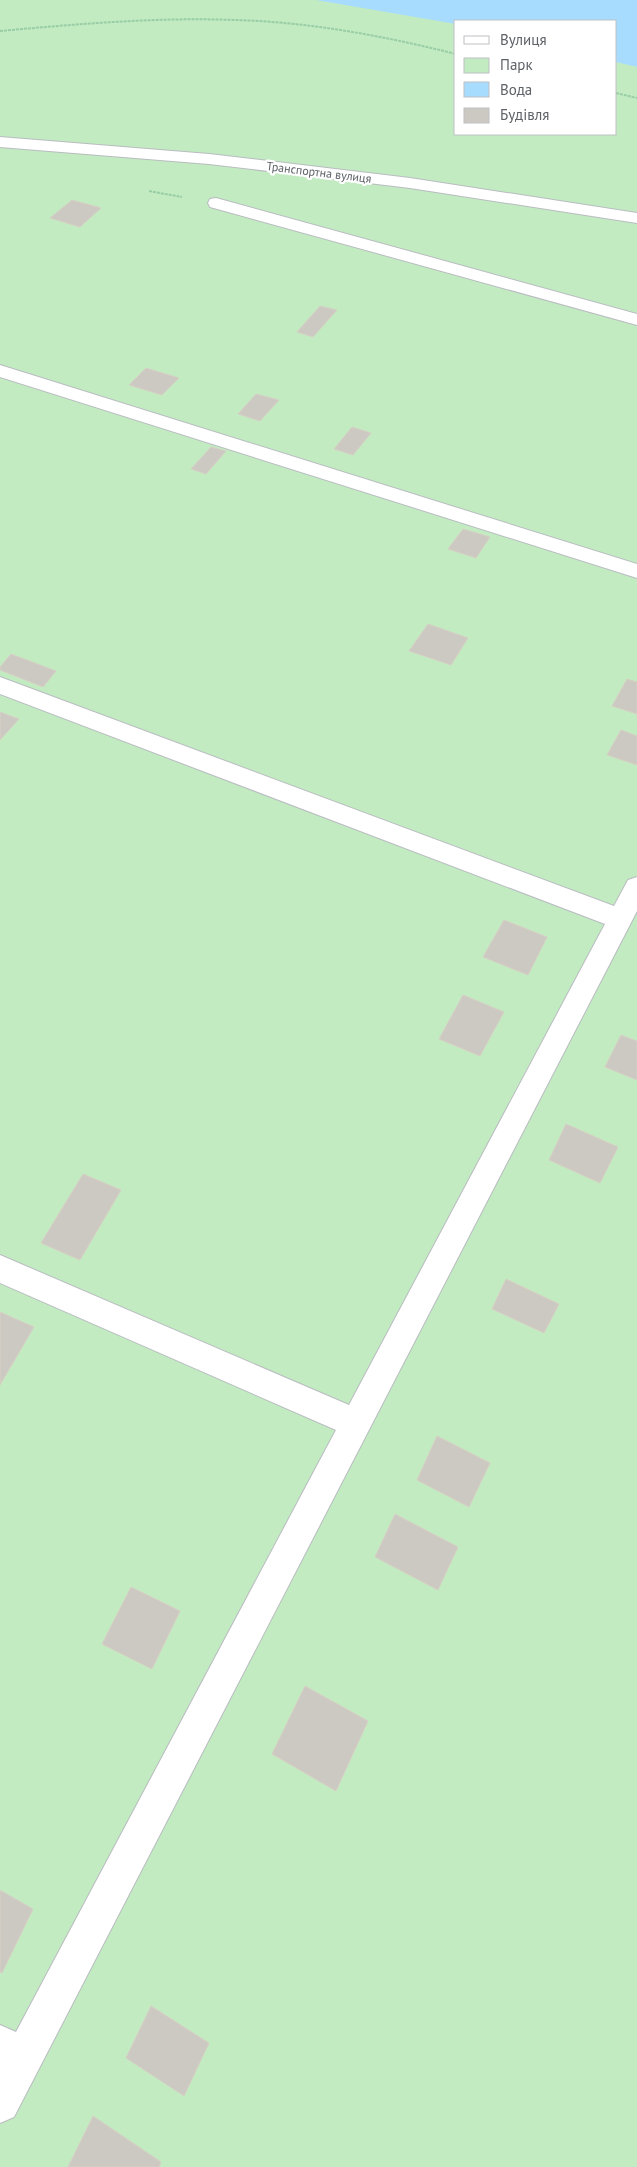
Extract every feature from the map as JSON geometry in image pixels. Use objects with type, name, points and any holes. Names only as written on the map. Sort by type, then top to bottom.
[{"type":"street","name":"Транспортна вулиця","points":[[0,142],[229,161],[410,183],[637,218]]},
{"type":"street","points":[[216,203],[637,320]]},
{"type":"street","points":[[0,371],[637,571]]},
{"type":"street","points":[[0,685],[620,919]]},
{"type":"street","points":[[0,2103],[12,2052],[356,1424],[637,886]]},
{"type":"street","points":[[0,1269],[356,1424]]},
{"type":"path","points":[[0,31],[62,25],[223,20],[278,23],[355,33],[454,54]]},
{"type":"path","points":[[617,93],[637,98]]},
{"type":"green space","points":[[0,0],[637,0],[637,2167],[0,2167]]},
{"type":"water","points":[[316,0],[637,0],[637,67],[617,62],[617,20],[454,20],[454,24]]},
{"type":"building","points":[[72,200],[101,208],[80,227],[50,218]]},
{"type":"building","points":[[320,306],[337,310],[313,337],[297,332]]},
{"type":"building","points":[[146,368],[179,378],[162,395],[129,385]]},
{"type":"building","points":[[256,394],[279,400],[260,421],[238,414]]},
{"type":"building","points":[[352,427],[371,433],[353,455],[334,449]]},
{"type":"building","points":[[211,447],[226,451],[206,474],[191,469]]},
{"type":"building","points":[[463,529],[490,537],[476,558],[448,549]]},
{"type":"building","points":[[428,624],[468,638],[451,665],[409,651]]},
{"type":"building","points":[[11,654],[56,671],[43,687],[0,670],[0,667]]},
{"type":"building","points":[[627,679],[637,682],[637,714],[612,706]]},
{"type":"building","points":[[0,712],[19,719],[0,740]]},
{"type":"building","points":[[621,730],[637,736],[637,765],[607,755]]},
{"type":"building","points":[[504,920],[547,937],[528,975],[483,957]]},
{"type":"building","points":[[463,995],[504,1012],[480,1056],[439,1039]]},
{"type":"building","points":[[621,1035],[637,1041],[637,1080],[605,1067]]},
{"type":"building","points":[[566,1124],[618,1147],[600,1183],[549,1160]]},
{"type":"building","points":[[83,1174],[121,1190],[80,1260],[41,1243]]},
{"type":"building","points":[[506,1279],[559,1304],[544,1333],[492,1309]]},
{"type":"building","points":[[0,1312],[34,1327],[0,1385]]},
{"type":"building","points":[[437,1436],[490,1463],[469,1507],[417,1480]]},
{"type":"building","points":[[395,1514],[458,1547],[438,1590],[375,1557]]},
{"type":"building","points":[[131,1587],[180,1611],[152,1669],[102,1644]]},
{"type":"building","points":[[305,1686],[368,1721],[336,1791],[272,1754]]},
{"type":"building","points":[[0,1890],[33,1909],[2,1973],[0,1972]]},
{"type":"building","points":[[151,2006],[209,2043],[184,2096],[126,2058]]},
{"type":"building","points":[[93,2116],[161,2162],[159,2167],[68,2167]]}]
